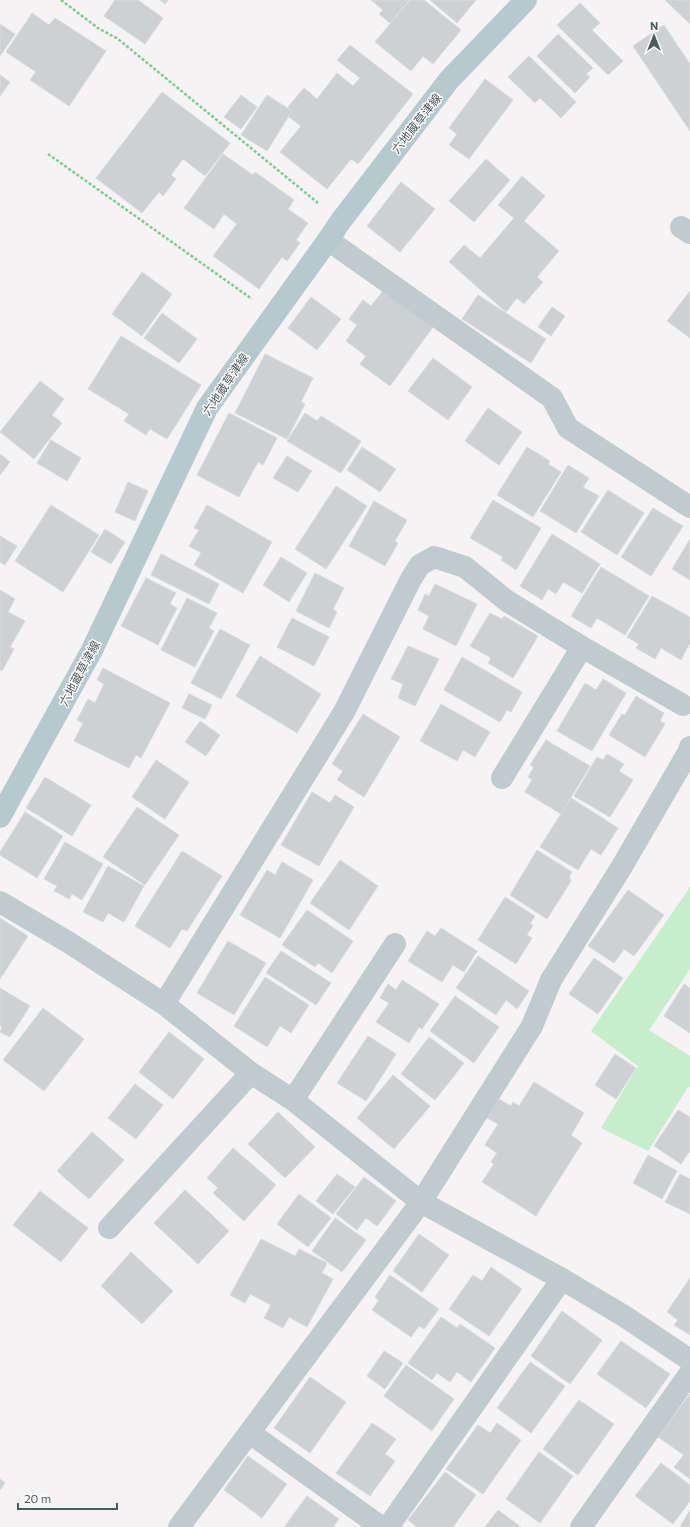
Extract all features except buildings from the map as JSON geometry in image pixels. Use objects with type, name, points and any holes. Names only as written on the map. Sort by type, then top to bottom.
[{"type":"main road","name":"六地蔵草津線","points":[[0,817],[92,650],[207,408],[340,222],[449,80],[526,0]]},
{"type":"street","points":[[328,240],[552,398],[568,428],[690,507]]},
{"type":"street","points":[[164,1004],[344,712],[411,579],[420,565],[434,558],[465,567],[507,601],[582,647],[688,705]]},
{"type":"street","points":[[502,778],[582,647]]},
{"type":"street","points":[[179,1527],[421,1202],[532,1026],[551,980],[621,868],[690,751],[690,747]]},
{"type":"street","points":[[0,902],[68,942],[164,1004],[251,1073],[293,1100],[421,1202],[562,1279],[624,1316],[690,1360]]},
{"type":"street","points":[[293,1100],[396,944]]},
{"type":"street","points":[[109,1228],[251,1073]]},
{"type":"street","points":[[388,1527],[562,1279]]},
{"type":"street","points":[[581,1527],[690,1373]]},
{"type":"street","points":[[250,1433],[381,1527]]},
{"type":"path","points":[[61,0],[98,28],[118,39],[340,222]]},
{"type":"path","points":[[48,154],[273,314]]},
{"type":"green space","points":[[690,887],[690,969],[649,1030],[690,1056],[690,1087],[688,1087],[648,1151],[601,1128],[638,1066],[591,1031]]}]
